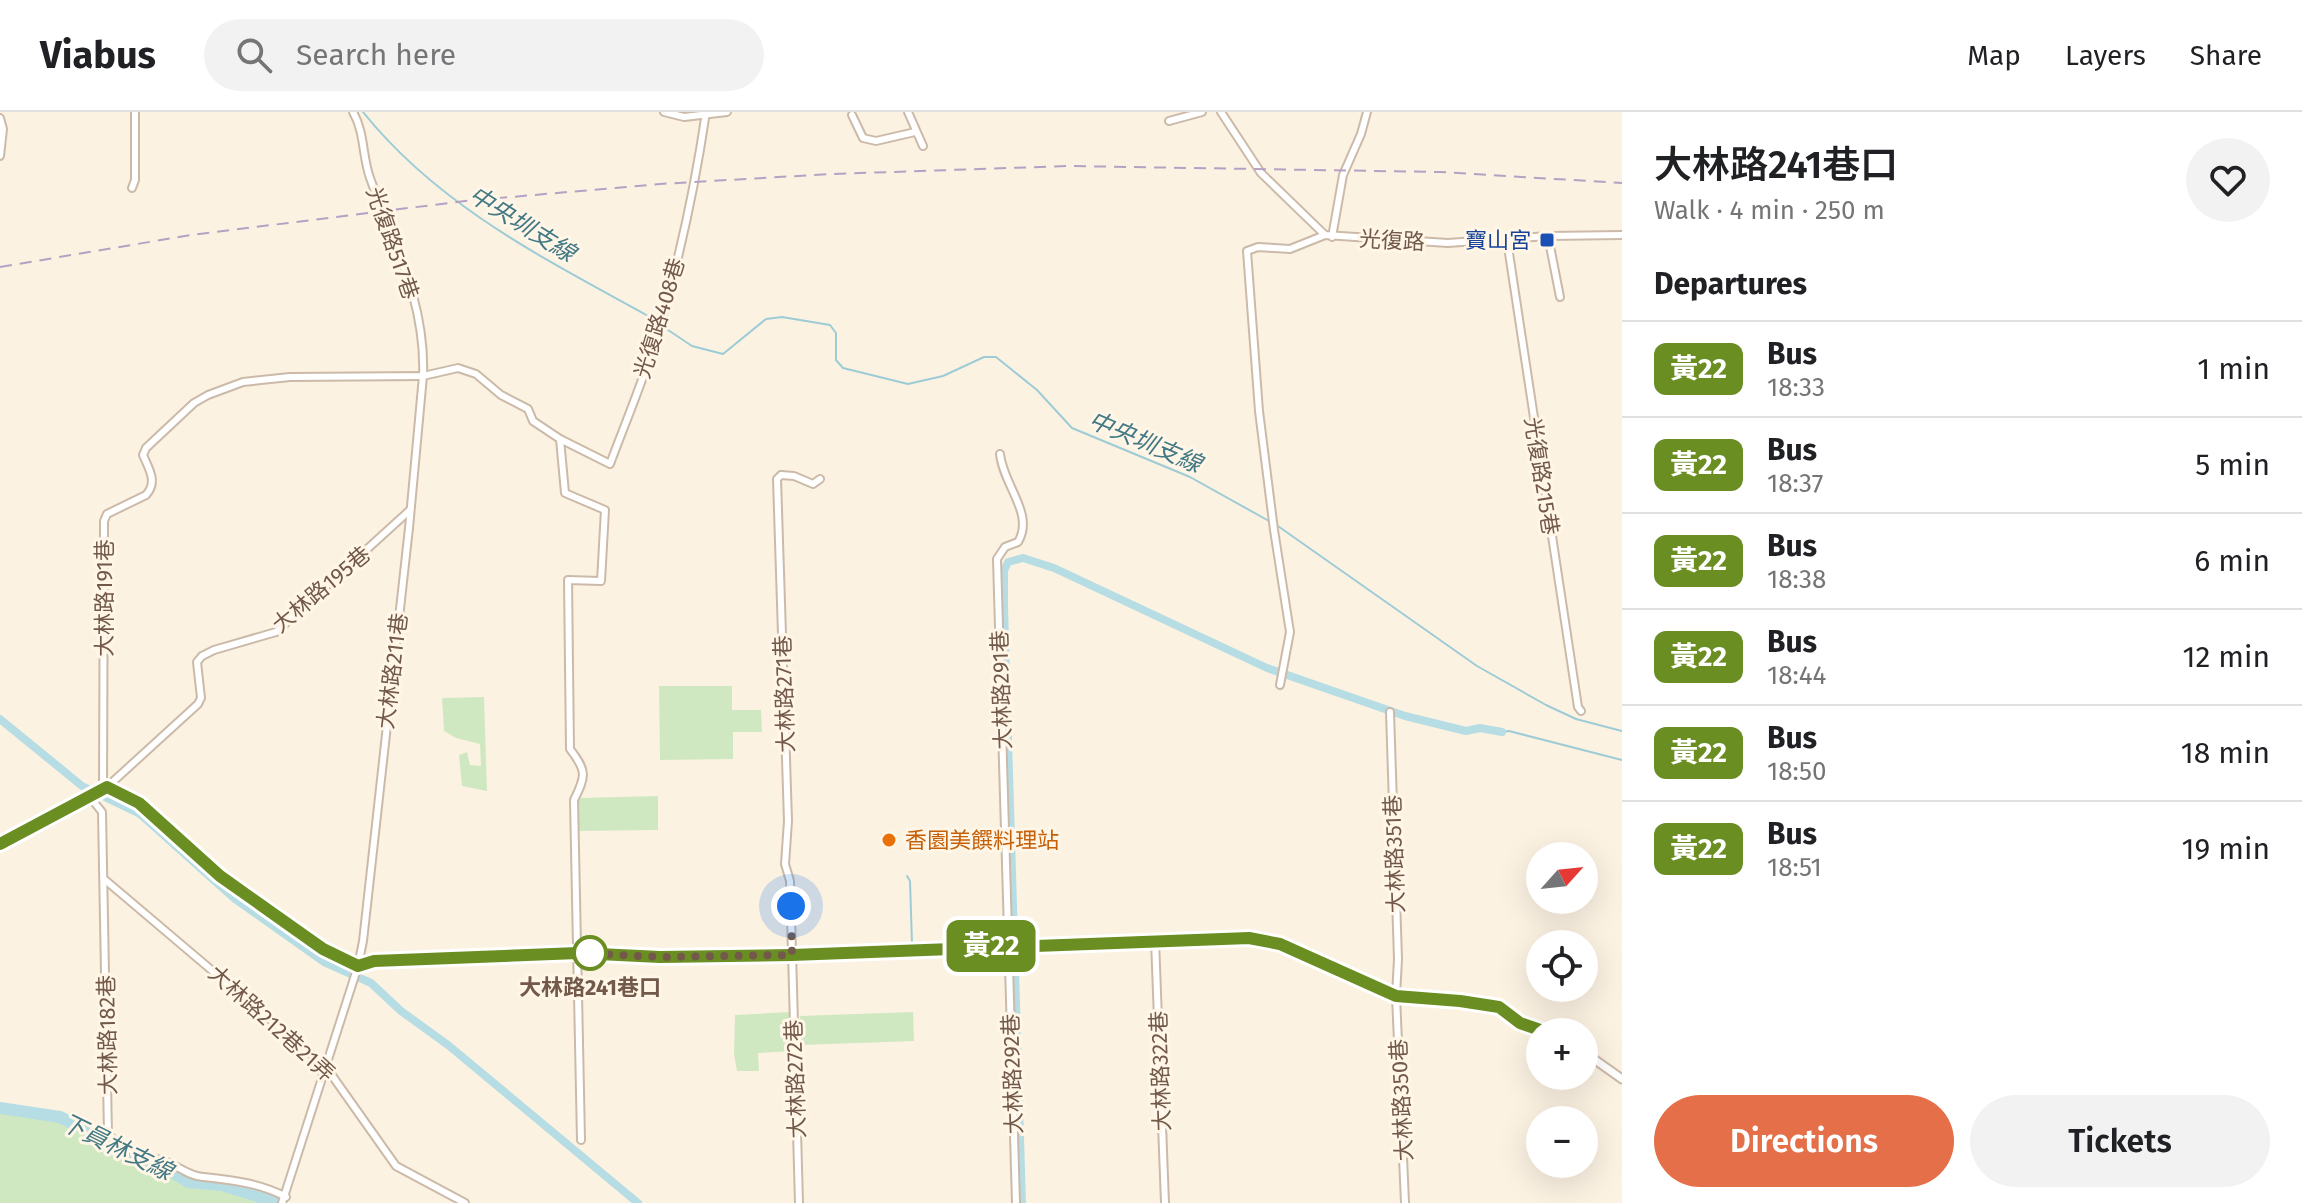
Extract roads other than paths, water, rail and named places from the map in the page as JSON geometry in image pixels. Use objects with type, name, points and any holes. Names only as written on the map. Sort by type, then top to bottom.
[{"type":"street","points":[[132,188],[135,180],[135,112]]},
{"type":"street","name":"光復路517巷","points":[[353,112],[360,124],[369,174],[411,283],[423,376]]},
{"type":"street","points":[[664,112],[684,117],[727,112]]},
{"type":"street","points":[[908,112],[923,146]]},
{"type":"street","points":[[1169,121],[1202,112]]},
{"type":"street","points":[[1221,112],[1261,173],[1329,236]]},
{"type":"street","points":[[1329,236],[1343,175],[1367,112]]},
{"type":"street","name":"光復路408巷","points":[[560,439],[610,464],[659,324],[686,226],[706,113]]},
{"type":"street","points":[[852,115],[863,138],[876,141],[915,132]]},
{"type":"street","points":[[0,118],[3,129],[0,156]]},
{"type":"street","name":"光復路","points":[[1329,236],[1448,243],[1622,235]]},
{"type":"street","points":[[1280,685],[1290,632],[1259,411],[1247,251],[1258,247],[1290,249],[1329,236]]},
{"type":"street","points":[[1548,236],[1560,297]]},
{"type":"street","name":"光復路215巷","points":[[1507,240],[1575,692],[1581,711]]},
{"type":"street","points":[[423,376],[458,368],[476,374],[501,395],[528,409],[533,421],[560,439],[565,493],[605,510],[601,581],[568,580],[570,749],[584,773],[584,780],[574,800],[581,1140]]},
{"type":"street","name":"大林路211巷","points":[[284,1200],[358,966],[411,509],[423,376]]},
{"type":"street","name":"大林路191巷","points":[[104,789],[104,521],[107,514],[151,490],[154,481],[143,455],[146,448],[194,403],[243,382],[290,377],[423,376]]},
{"type":"street","name":"大林路291巷","points":[[1000,454],[1001,468],[1025,518],[1024,532],[1018,542],[1005,547],[997,559],[1008,945]]},
{"type":"street","name":"大林路271巷","points":[[792,955],[790,881],[785,864],[788,821],[777,479],[781,475],[794,476],[813,484],[820,479]]},
{"type":"street","name":"大林路195巷","points":[[104,789],[198,704],[201,698],[197,662],[202,656],[276,632],[411,509]]},
{"type":"street","name":"大林路351巷","points":[[1390,712],[1398,959],[1396,996]]},
{"type":"street","points":[[0,844],[104,789],[139,803],[220,876],[323,949],[358,966],[374,961],[578,953],[660,957],[792,955],[1249,938],[1276,943],[1396,996],[1499,1007],[1526,1025]]},
{"type":"street","name":"大林路182巷","points":[[90,797],[102,812],[108,1134],[115,1142],[188,1174],[224,1178],[275,1191],[284,1200]]},
{"type":"street","name":"大林路212巷21弄","points":[[104,879],[326,1067],[396,1166],[465,1203]]},
{"type":"street","name":"大林路322巷","points":[[1155,940],[1165,1203]]},
{"type":"street","name":"大林路292巷","points":[[1008,945],[1016,1203]]},
{"type":"street","name":"大林路272巷","points":[[792,955],[799,1203]]},
{"type":"street","name":"大林路350巷","points":[[1396,996],[1405,1203]]},
{"type":"street","points":[[1598,1062],[1622,1079]]},
{"type":"waterway","name":"中央圳支線","points":[[363,112],[425,176],[459,203],[532,251],[657,323]]},
{"type":"waterway","name":"中央圳支線","points":[[662,326],[692,346],[723,354],[766,319],[782,317],[830,325],[836,333],[836,360],[843,368],[908,384],[943,376],[984,357],[996,357],[1037,390],[1072,428],[1190,477],[1269,521]]},
{"type":"waterway","name":"中央圳支線","points":[[1275,524],[1477,666],[1576,719],[1622,731]]},
{"type":"waterway","points":[[1022,1203],[1004,607],[1004,571],[1008,562],[1023,558],[1054,568],[1267,668],[1405,716],[1466,731],[1480,728],[1502,732]]},
{"type":"waterway","points":[[0,719],[82,786],[140,814],[235,899],[324,962],[371,983],[401,1011],[448,1045],[638,1203]]},
{"type":"waterway","points":[[1502,732],[1509,731],[1622,760]]},
{"type":"waterway","points":[[907,876],[910,881],[912,944]]},
{"type":"waterway","name":"下員林支線","points":[[0,1108],[60,1117],[120,1151],[166,1168],[188,1182],[222,1185],[279,1203]]},
{"type":"railway","points":[[0,267],[191,235],[465,201],[660,184],[831,174],[1069,166],[1440,172],[1622,183]]},
{"type":"place","name":"寶山宮","points":[[1547,240]]},
{"type":"place","name":"香園美饌料理站","points":[[889,840]]},
{"type":"place","name":"大林路241巷口","points":[[590,953]]}]
